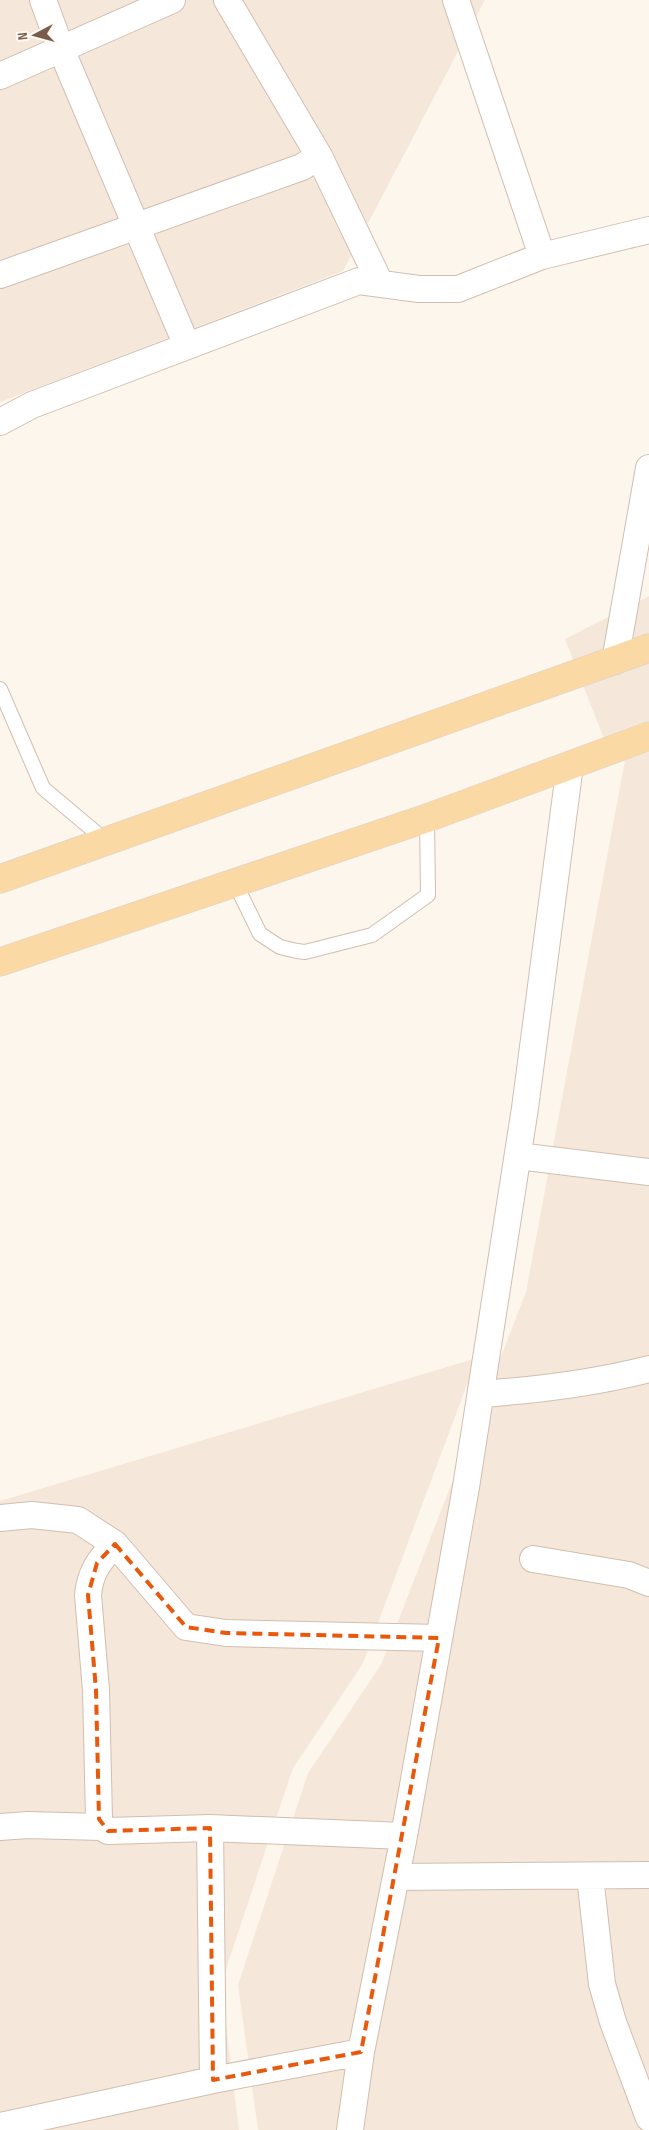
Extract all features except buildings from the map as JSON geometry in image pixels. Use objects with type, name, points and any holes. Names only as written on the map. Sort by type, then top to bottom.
[{"type":"main road","points":[[0,878],[649,648]]},
{"type":"main road","points":[[0,962],[427,818],[649,736]]},
{"type":"street","points":[[43,0],[135,226],[187,346]]},
{"type":"street","points":[[0,76],[172,0]]},
{"type":"street","points":[[227,0],[319,156],[380,283]]},
{"type":"street","points":[[456,0],[542,256]]},
{"type":"street","points":[[0,275],[302,167],[319,156]]},
{"type":"street","points":[[0,422],[32,405],[360,281],[419,289],[458,289],[542,256],[649,230]]},
{"type":"street","points":[[615,660],[649,468]]},
{"type":"street","points":[[350,2130],[361,2052],[404,1836],[480,1394],[518,1156],[570,765]]},
{"type":"street","points":[[518,1156],[649,1172]]},
{"type":"street","points":[[480,1394],[534,1390],[612,1379],[649,1370]]},
{"type":"street","points":[[0,1518],[32,1515],[78,1520],[115,1544],[186,1627],[226,1632],[439,1638]]},
{"type":"street","points":[[102,1827],[99,1820],[96,1690],[88,1595],[89,1582],[97,1563],[115,1544]]},
{"type":"street","points":[[532,1559],[629,1575],[649,1583]]},
{"type":"street","points":[[0,1827],[28,1825],[102,1827],[108,1831],[210,1828],[404,1836]]},
{"type":"street","points":[[210,1828],[213,2080]]},
{"type":"street","points":[[396,1877],[649,1875]]},
{"type":"street","points":[[590,1876],[602,1984],[613,2022],[649,2118]]},
{"type":"street","points":[[0,2126],[213,2080],[361,2052]]},
{"type":"lane","points":[[0,689],[43,788],[106,841]]},
{"type":"lane","points":[[235,883],[260,934],[280,947],[305,952],[372,935],[428,895],[427,818]]},
{"type":"highlighted area","points":[[115,1544],[186,1627],[226,1633],[439,1638],[361,2052],[213,2080],[210,1828],[108,1831],[99,1819],[96,1690],[88,1595],[97,1563]]},
{"type":"shaded area","points":[[0,0],[485,0],[343,271],[0,402]]},
{"type":"shaded area","points":[[649,596],[649,721],[604,739],[565,639]]},
{"type":"shaded area","points":[[649,752],[649,2130],[258,2130],[238,1985],[308,1773],[381,1665],[526,1292],[625,760]]},
{"type":"shaded area","points":[[477,1358],[363,1663],[293,1768],[221,1984],[239,2130],[0,2130],[0,1501]]}]
